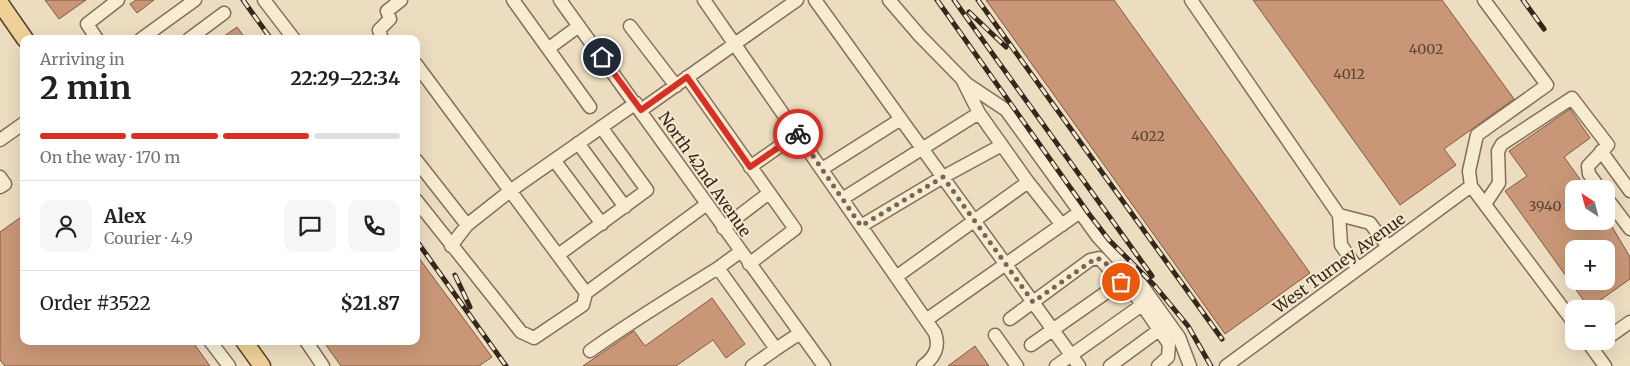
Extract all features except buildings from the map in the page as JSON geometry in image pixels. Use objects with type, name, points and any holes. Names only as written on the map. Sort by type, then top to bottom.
[{"type":"main road","points":[[0,3],[23,35]]},
{"type":"main road","points":[[247,345],[262,366]]},
{"type":"street","points":[[94,35],[87,24],[118,0]]},
{"type":"street","points":[[147,35],[195,0]]},
{"type":"street","points":[[264,0],[291,35]]},
{"type":"street","points":[[381,35],[379,30],[390,18],[387,11],[401,0]]},
{"type":"street","points":[[513,0],[590,107]]},
{"type":"street","name":"North 42nd Avenue","points":[[560,0],[824,366]]},
{"type":"street","points":[[704,0],[935,333],[938,347],[933,356],[923,366]]},
{"type":"street","points":[[451,246],[467,226],[510,191],[601,127],[676,86],[797,0]]},
{"type":"street","points":[[815,0],[1075,361]]},
{"type":"street","points":[[889,0],[920,36],[962,79],[1006,110],[1098,237],[1146,291],[1179,337],[1190,366]]},
{"type":"street","points":[[1191,0],[1339,215],[1341,245],[1358,269]]},
{"type":"street","points":[[1484,0],[1547,85],[1477,135],[1469,171],[1471,186],[1565,311]]},
{"type":"street","points":[[194,35],[224,13]]},
{"type":"street","points":[[549,48],[579,26]]},
{"type":"street","points":[[630,26],[676,86]]},
{"type":"street","points":[[420,69],[586,293]]},
{"type":"street","points":[[687,77],[795,229],[749,264]]},
{"type":"street","points":[[962,79],[979,113],[1028,182],[1062,225]]},
{"type":"street","points":[[1485,204],[1499,183],[1498,151],[1502,144],[1572,98],[1576,100],[1608,145],[1587,169],[1594,180]]},
{"type":"street","points":[[842,199],[979,113]]},
{"type":"street","points":[[822,169],[901,119]]},
{"type":"street","points":[[0,140],[20,125]]},
{"type":"street","points":[[558,255],[647,190],[601,127]]},
{"type":"street","points":[[750,167],[797,134]]},
{"type":"street","points":[[578,143],[625,207]]},
{"type":"street","points":[[861,226],[943,177],[1002,145]]},
{"type":"street","points":[[1601,151],[1630,191]]},
{"type":"street","points":[[554,160],[602,224]]},
{"type":"street","points":[[420,165],[467,226]]},
{"type":"street","points":[[0,177],[5,184],[0,187]]},
{"type":"street","points":[[896,277],[1028,182]]},
{"type":"street","name":"West Turney Avenue","points":[[1226,366],[1471,186]]},
{"type":"street","points":[[723,228],[769,193]]},
{"type":"street","points":[[420,205],[521,332],[534,338],[583,305],[586,293],[707,204]]},
{"type":"street","points":[[1615,209],[1630,229]]},
{"type":"street","points":[[926,320],[1080,212]]},
{"type":"street","points":[[1339,215],[1370,223],[1388,247]]},
{"type":"street","points":[[590,351],[650,308],[663,304],[740,252]]},
{"type":"street","points":[[1010,319],[1096,258],[1104,261],[1121,282],[1129,286],[1169,344],[1170,352],[1166,360],[1158,366]]},
{"type":"street","points":[[718,268],[776,349]]},
{"type":"street","points":[[1031,345],[1121,282]]},
{"type":"street","points":[[1056,366],[1075,361],[1142,305]]},
{"type":"street","points":[[1615,333],[1630,322]]},
{"type":"street","points":[[1110,366],[1159,330]]},
{"type":"street","points":[[752,366],[800,334]]},
{"type":"street","points":[[995,335],[1017,366]]},
{"type":"street","points":[[213,345],[229,366]]},
{"type":"street","points":[[309,345],[324,366]]},
{"type":"street","points":[[1594,350],[1605,366]]},
{"type":"railway","points":[[243,0],[268,35]]},
{"type":"railway","points":[[937,0],[1089,214],[1109,240],[1155,286],[1188,326],[1211,366]]},
{"type":"railway","points":[[954,0],[1152,276]]},
{"type":"railway","points":[[978,0],[1222,339]]},
{"type":"railway","points":[[1523,0],[1544,29]]},
{"type":"railway","points":[[969,12],[1006,47]]},
{"type":"railway","points":[[420,246],[506,366]]},
{"type":"railway","points":[[455,275],[470,307]]},
{"type":"way so far","points":[[798,134],[861,226],[943,177],[1033,302],[1090,260],[1096,258],[1104,261],[1121,282]]},
{"type":"route","points":[[602,57],[641,110],[687,77],[750,167],[798,134]]}]
